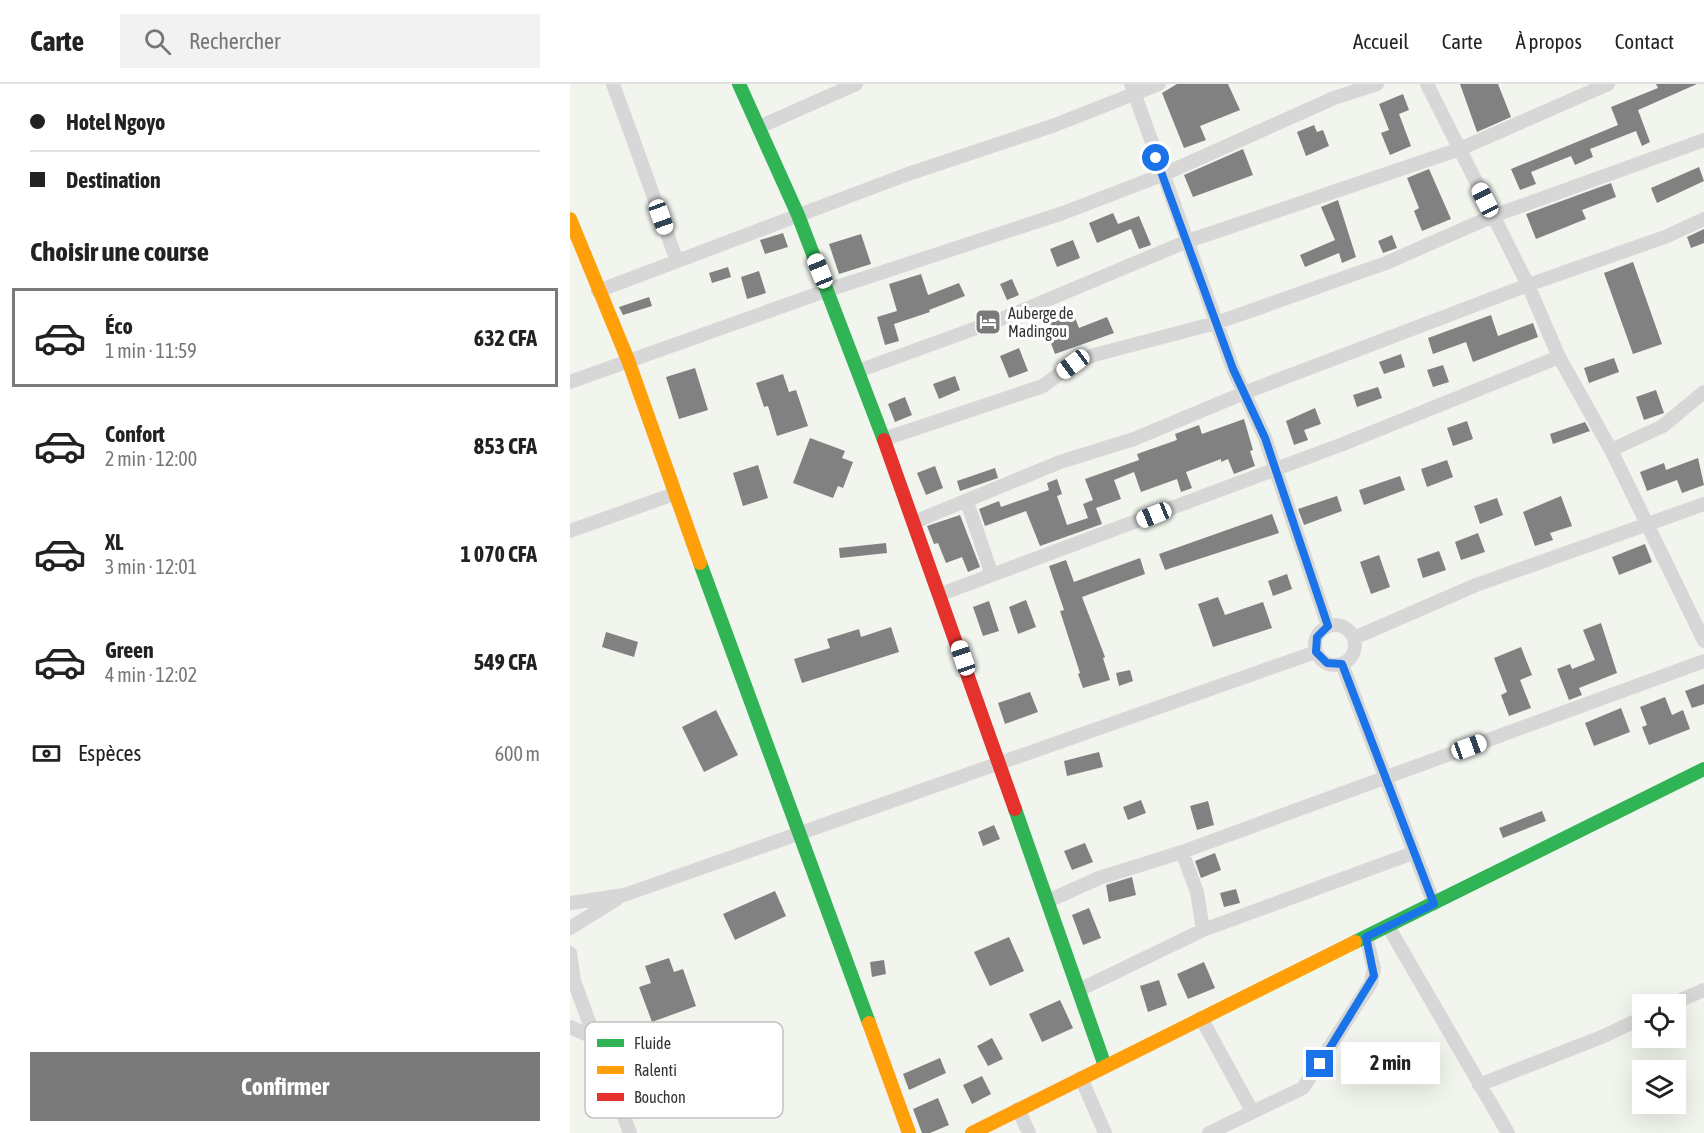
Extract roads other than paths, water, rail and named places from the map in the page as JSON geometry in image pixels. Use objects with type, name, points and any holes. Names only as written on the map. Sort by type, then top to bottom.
[{"type":"street","points":[[613,84],[677,261]]},
{"type":"street","points":[[739,84],[798,215],[884,439],[941,594],[1105,1066]]},
{"type":"street","points":[[759,127],[856,84]]},
{"type":"street","points":[[598,291],[1133,90],[1160,84]]},
{"type":"street","points":[[570,382],[828,290],[1062,213],[1162,175],[1334,98],[1377,84]]},
{"type":"street","points":[[1427,84],[1528,285],[1560,357],[1611,450],[1704,641]]},
{"type":"street","points":[[858,371],[1004,318],[1188,241],[1460,149],[1608,84]]},
{"type":"street","points":[[1133,90],[1216,322],[1276,469],[1328,626]]},
{"type":"street","points":[[884,439],[1043,386],[1073,364],[1094,355],[1216,322],[1386,263],[1493,216],[1704,140]]},
{"type":"street","points":[[570,219],[575,251],[598,291],[628,360],[674,494],[705,570],[909,1133]]},
{"type":"street","points":[[914,522],[1060,462],[1134,439],[1244,393],[1528,285],[1665,237],[1704,219]]},
{"type":"street","points":[[941,594],[1276,469],[1560,357]]},
{"type":"street","points":[[1611,450],[1663,426],[1704,392]]},
{"type":"street","points":[[570,531],[674,494]]},
{"type":"street","points":[[967,502],[992,575]]},
{"type":"street","points":[[1354,638],[1476,585],[1704,504]]},
{"type":"street","points":[[1328,626],[1346,628],[1354,638],[1355,650],[1342,664]]},
{"type":"street","points":[[1328,626],[1317,637],[1316,652],[1327,663],[1342,664]]},
{"type":"street","points":[[570,903],[624,895],[801,835],[1316,652]]},
{"type":"street","points":[[1048,901],[1099,878],[1182,852],[1704,661]]},
{"type":"street","points":[[1342,664],[1383,778],[1434,904]]},
{"type":"street","points":[[972,1133],[1704,769]]},
{"type":"street","points":[[1182,852],[1198,896],[1203,930]]},
{"type":"street","points":[[1079,990],[1203,930],[1413,853]]},
{"type":"street","points":[[570,928],[624,895]]},
{"type":"street","points":[[570,916],[570,928]]},
{"type":"street","points":[[1388,926],[1508,1133]]},
{"type":"street","points":[[1212,1132],[1303,1088],[1374,976],[1366,937]]},
{"type":"street","points":[[570,953],[572,978],[589,1022]]},
{"type":"street","points":[[1686,998],[1704,990]]},
{"type":"street","points":[[1201,1018],[1252,1111]]},
{"type":"street","points":[[1479,1085],[1632,1023]]},
{"type":"street","points":[[570,1027],[585,1034]]},
{"type":"street","points":[[1081,1078],[1105,1133]]},
{"type":"street","points":[[1018,1109],[1029,1133]]},
{"type":"street","points":[[624,1118],[630,1133]]},
{"type":"place","name":"Auberge de Madingou","points":[[988,322]]}]
